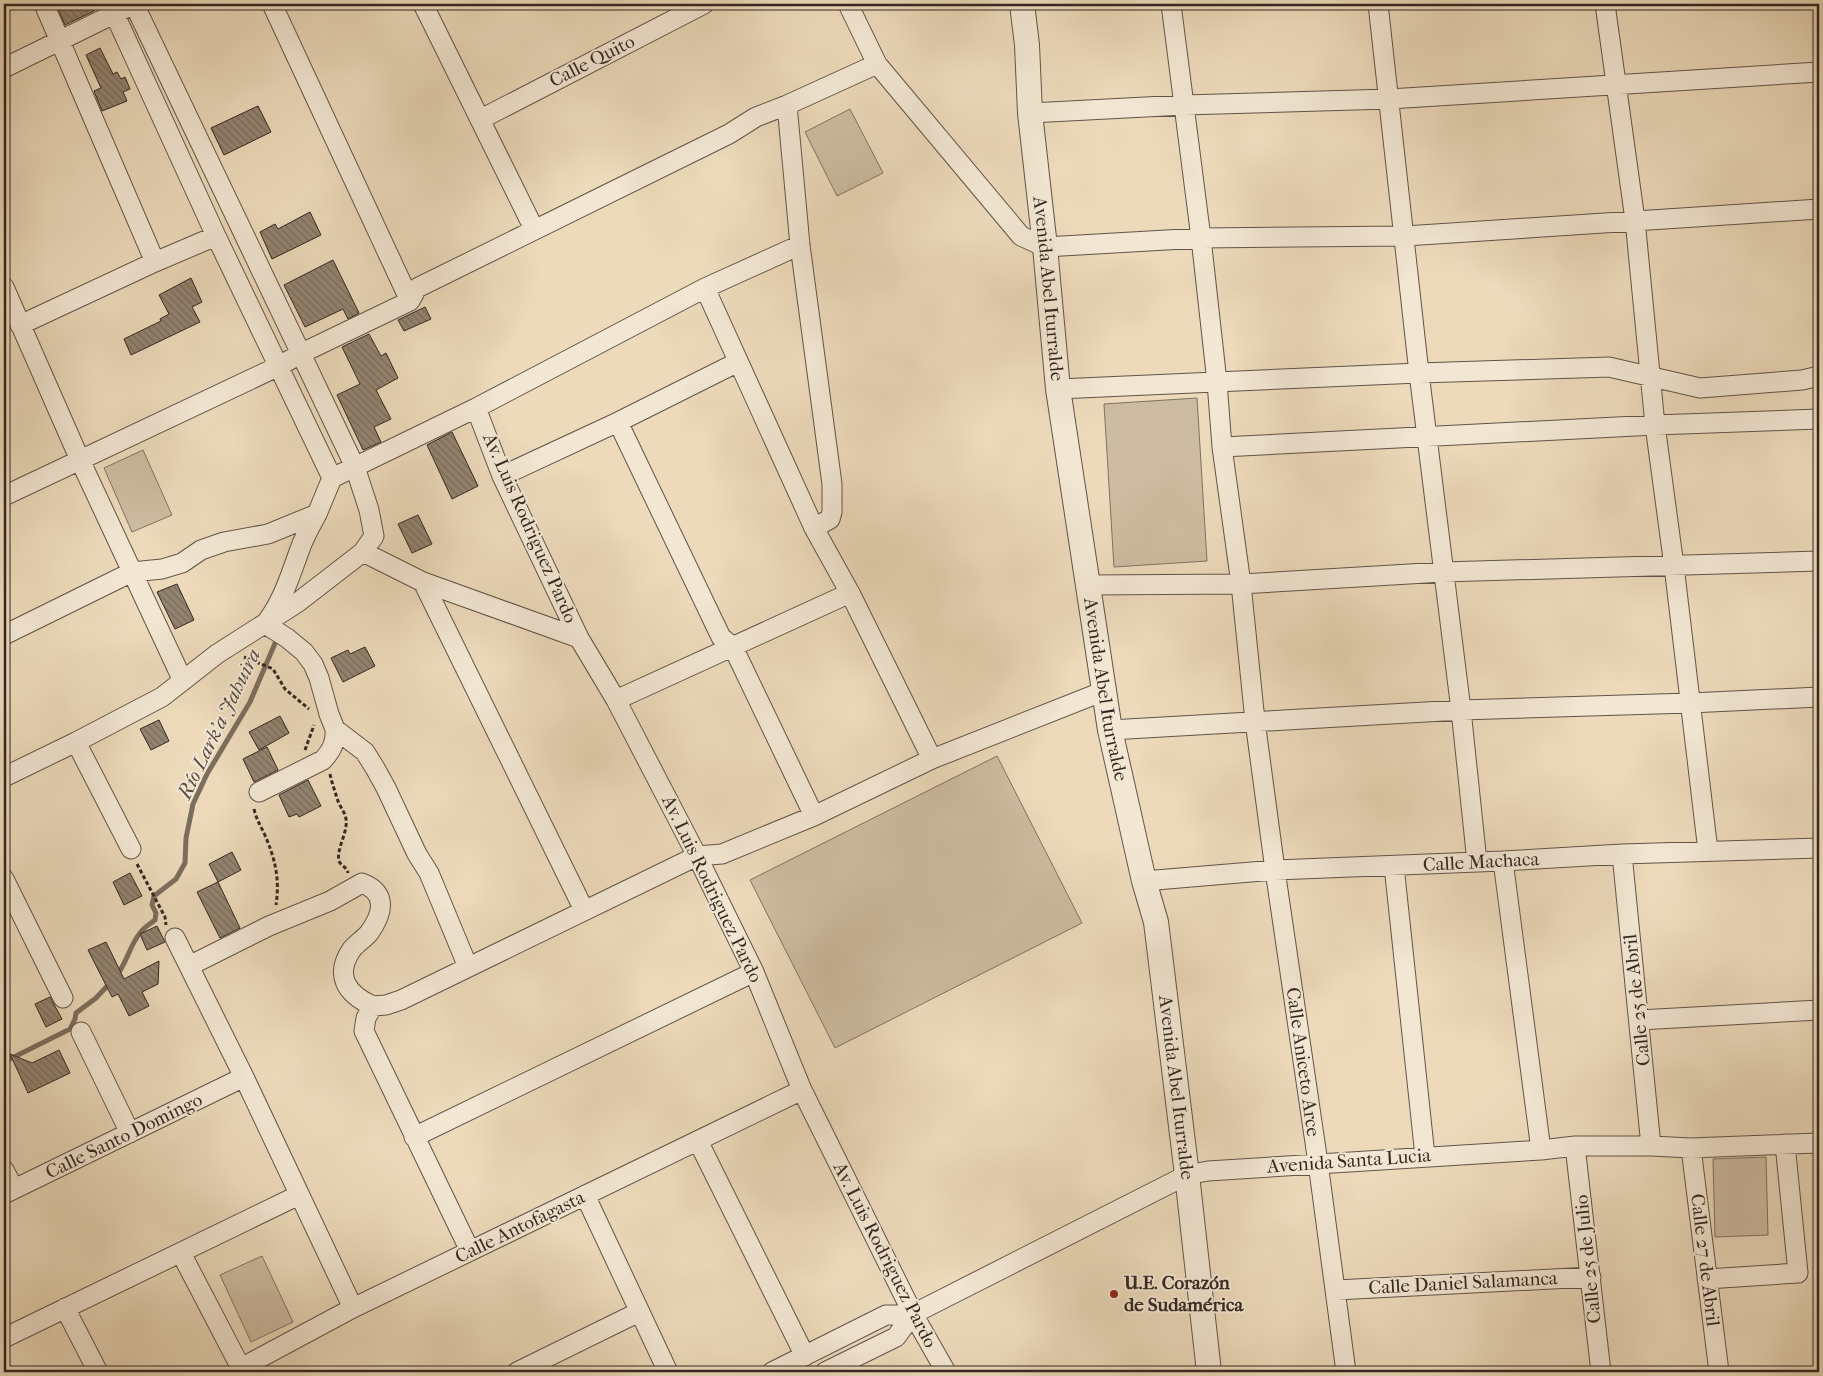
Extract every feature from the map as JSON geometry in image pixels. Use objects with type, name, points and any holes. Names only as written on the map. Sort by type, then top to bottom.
[{"type":"street","points":[[44,4],[155,262]]},
{"type":"street","points":[[4,68],[59,41],[113,9],[135,4],[355,467],[369,510],[374,536],[363,552],[296,603],[217,654],[162,697],[4,777]]},
{"type":"street","points":[[272,4],[410,301]]},
{"type":"street","points":[[424,4],[534,229]]},
{"type":"street","name":"Calle Quito","points":[[481,119],[704,4]]},
{"type":"street","points":[[848,4],[877,64],[1021,236],[1045,247],[1201,238],[1405,236],[1819,209]]},
{"type":"street","name":"Avenida Abel Iturralde","points":[[1022,4],[1027,45],[1030,113],[1058,388],[1110,730],[1144,881],[1156,922],[1209,1372]]},
{"type":"street","name":"Calle Aniceto Arce","points":[[1171,4],[1201,238],[1217,382],[1222,447],[1241,584],[1255,721],[1274,870],[1318,1163],[1346,1372]]},
{"type":"street","points":[[1378,4],[1419,373],[1461,710],[1477,862]]},
{"type":"street","points":[[1605,4],[1635,220],[1649,375],[1708,851]]},
{"type":"street","points":[[113,9],[216,236],[332,478]]},
{"type":"street","points":[[4,496],[279,366],[410,301],[416,288],[729,134],[756,117],[788,105],[877,64]]},
{"type":"street","points":[[1030,113],[1184,105],[1389,99],[1819,72]]},
{"type":"street","points":[[788,105],[800,245],[832,484],[832,512],[830,519],[814,528]]},
{"type":"street","points":[[20,325],[155,262],[216,236]]},
{"type":"street","points":[[266,624],[276,610],[287,586],[300,547],[317,514],[332,478],[476,408],[705,288],[800,245]]},
{"type":"street","points":[[4,287],[80,460],[183,681]]},
{"type":"street","points":[[705,288],[814,528],[850,593],[932,759]]},
{"type":"street","points":[[502,476],[618,422],[738,362]]},
{"type":"street","points":[[1058,388],[1609,367],[1700,388],[1802,380],[1819,376]]},
{"type":"street","name":"Av. Luis Rodriguez Pardo","points":[[476,408],[502,476],[579,638],[616,700],[697,856],[754,972],[802,1090],[913,1314],[946,1372]]},
{"type":"street","points":[[1222,447],[1655,425],[1819,419]]},
{"type":"street","points":[[618,422],[721,637],[733,647],[814,816]]},
{"type":"street","points":[[4,634],[132,572],[162,569],[182,562],[202,550],[224,542],[268,534],[317,514]]},
{"type":"street","points":[[363,552],[423,582],[579,638]]},
{"type":"street","points":[[1088,585],[1241,584],[1443,572],[1819,561]]},
{"type":"street","points":[[423,582],[584,910]]},
{"type":"street","points":[[616,700],[850,593]]},
{"type":"street","points":[[259,792],[323,760],[329,754],[336,740],[335,729],[313,664],[304,652],[266,624]]},
{"type":"street","points":[[189,966],[268,926],[323,904],[362,883],[372,887],[377,892],[381,904],[379,914],[369,932],[353,948],[344,962],[343,971],[347,988],[363,1002],[373,1006],[386,1005],[401,1000],[697,856],[722,854],[814,816],[932,759],[1104,691]]},
{"type":"street","points":[[1110,730],[1461,710],[1819,697]]},
{"type":"street","points":[[335,729],[365,752],[386,788],[417,854],[429,873],[468,967]]},
{"type":"street","points":[[76,742],[130,849]]},
{"type":"street","name":"Calle Machaca","points":[[1144,881],[1274,870],[1503,861],[1622,854],[1819,848]]},
{"type":"street","name":"Calle 25 de Abril","points":[[1622,854],[1651,1146]]},
{"type":"street","points":[[1503,861],[1541,1150]]},
{"type":"street","points":[[1394,866],[1425,1156]]},
{"type":"street","points":[[4,879],[63,998]]},
{"type":"street","points":[[175,938],[244,1077],[353,1308]]},
{"type":"street","points":[[414,1137],[754,972]]},
{"type":"street","points":[[373,1006],[366,1018],[364,1031],[470,1251]]},
{"type":"street","points":[[1639,1020],[1819,1010]]},
{"type":"street","points":[[81,1032],[130,1133]]},
{"type":"street","name":"Calle Santo Domingo","points":[[9,1192],[244,1077]]},
{"type":"street","name":"Calle Antofagasta","points":[[242,1370],[353,1308],[802,1090]]},
{"type":"street","points":[[698,1141],[805,1356]]},
{"type":"street","name":"Avenida Santa Lucia","points":[[772,1372],[886,1315],[913,1314],[1187,1175],[1208,1170],[1541,1150],[1575,1146],[1690,1148],[1819,1143]]},
{"type":"street","points":[[1707,1279],[1798,1273],[1785,1144]]},
{"type":"street","name":"Calle 25 de Julio","points":[[1575,1146],[1600,1372]]},
{"type":"street","name":"Calle 27 de Abril","points":[[1690,1148],[1719,1372]]},
{"type":"street","points":[[4,1170],[9,1192]]},
{"type":"street","points":[[4,1338],[300,1195]]},
{"type":"street","points":[[585,1195],[668,1372]]},
{"type":"street","points":[[181,1253],[242,1370]]},
{"type":"street","name":"Calle Daniel Salamanca","points":[[1336,1290],[1591,1277]]},
{"type":"street","points":[[65,1308],[98,1372]]},
{"type":"street","points":[[528,1370],[639,1312]]},
{"type":"street","name":"Avenida Santa Lucia","points":[[824,1372],[896,1337],[913,1314]]},
{"type":"path","points":[[256,662],[273,669],[285,689],[296,700],[313,712]]},
{"type":"path","points":[[303,753],[310,738],[315,719]]},
{"type":"path","points":[[329,754],[333,788],[346,815],[347,824],[339,859],[340,863],[347,869],[350,890]]},
{"type":"path","points":[[259,792],[254,807],[256,818],[271,849],[277,870],[275,913],[268,926]]},
{"type":"path","points":[[130,849],[165,917],[165,923],[175,938]]},
{"type":"shaded area","points":[[850,109],[883,173],[837,196],[805,132]]},
{"type":"shaded area","points":[[1197,398],[1207,561],[1114,567],[1104,404]]},
{"type":"shaded area","points":[[143,450],[172,515],[132,532],[104,468]]},
{"type":"shaded area","points":[[997,756],[1082,923],[835,1048],[750,880]]},
{"type":"shaded area","points":[[1766,1157],[1768,1235],[1715,1237],[1713,1159]]},
{"type":"shaded area","points":[[262,1256],[293,1322],[251,1342],[220,1275]]},
{"type":"building","points":[[69,4],[90,4],[94,11],[65,25],[58,9]]},
{"type":"building","points":[[100,48],[113,74],[117,72],[121,79],[125,77],[130,89],[123,92],[127,101],[102,111],[94,91],[101,88],[86,55]]},
{"type":"building","points":[[258,106],[271,132],[224,155],[211,128]]},
{"type":"building","points":[[310,212],[321,235],[272,259],[260,232],[275,224],[278,229]]},
{"type":"building","points":[[333,260],[359,313],[348,319],[343,309],[305,327],[284,285]]},
{"type":"building","points":[[191,278],[202,302],[192,307],[200,322],[131,355],[124,339],[161,321],[160,319],[169,314],[159,295]]},
{"type":"building","points":[[425,307],[431,319],[404,331],[398,320]]},
{"type":"building","points":[[369,334],[381,356],[386,353],[398,378],[376,390],[391,419],[374,427],[381,442],[363,450],[337,395],[360,384],[342,347]]},
{"type":"building","points":[[452,432],[478,486],[452,499],[427,445]]},
{"type":"building","points":[[418,515],[432,544],[412,553],[398,524]]},
{"type":"building","points":[[177,584],[194,620],[175,629],[157,592]]},
{"type":"building","points":[[365,647],[375,666],[343,682],[331,658],[348,650],[350,654]]},
{"type":"building","points":[[280,716],[289,733],[259,750],[249,732]]},
{"type":"building","points":[[159,720],[169,741],[151,750],[140,729]]},
{"type":"building","points":[[267,747],[278,770],[254,782],[243,759]]},
{"type":"building","points":[[308,780],[321,806],[299,817],[297,814],[289,817],[279,795]]},
{"type":"building","points":[[232,852],[241,870],[218,882],[209,864]]},
{"type":"building","points":[[130,873],[142,896],[124,905],[113,882]]},
{"type":"building","points":[[218,882],[240,928],[220,938],[197,892]]},
{"type":"building","points":[[157,926],[165,942],[147,950],[140,934]]},
{"type":"building","points":[[106,942],[124,979],[159,961],[158,984],[142,992],[149,1006],[129,1016],[118,994],[112,997],[88,950]]},
{"type":"building","points":[[50,997],[62,1019],[46,1027],[35,1004]]},
{"type":"building","points":[[59,1050],[70,1073],[28,1093],[10,1054],[32,1063]]},
{"type":"waterway","name":"Río Lark’a Jahuira","points":[[117,975],[143,929],[155,920],[156,913],[152,905],[154,896],[176,879],[185,863],[186,838],[193,804],[207,774],[250,702],[276,641]]},
{"type":"waterway","name":"Río Lark’a Jahuira","points":[[4,1062],[70,1029],[76,1013],[96,998],[110,983]]},
{"type":"place","name":"U.E. Corazón de Sudamérica","points":[[1114,1294]]}]
